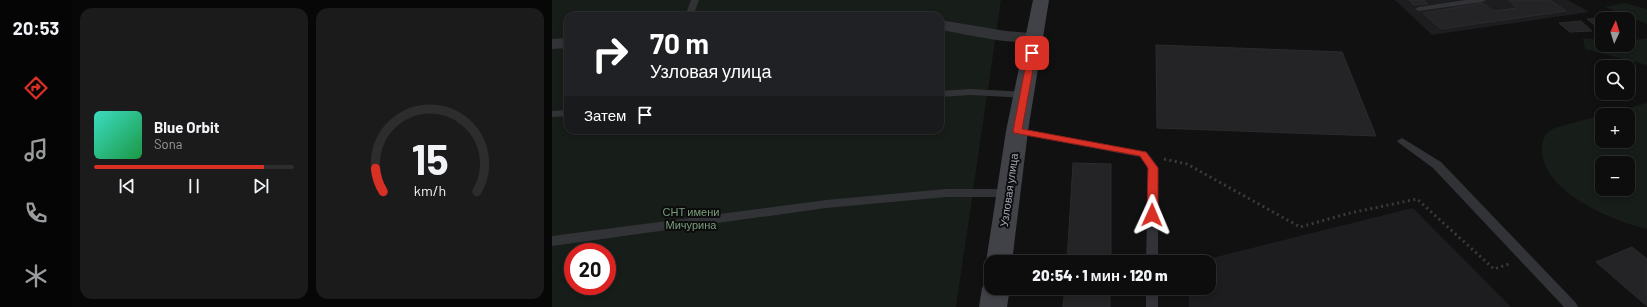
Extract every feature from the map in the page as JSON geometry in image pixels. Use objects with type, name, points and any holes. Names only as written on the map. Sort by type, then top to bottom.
[{"type":"street","name":"Узловая улица","points":[[1000,255],[1017,131],[1025,95],[1041,0]]},
{"type":"street","points":[[944,26],[1006,36],[1035,37]]},
{"type":"street","points":[[552,44],[564,43]]},
{"type":"street","points":[[993,307],[995,295]]},
{"type":"lane","points":[[690,12],[695,0]]},
{"type":"lane","points":[[1419,9],[1482,0]]},
{"type":"lane","points":[[944,94],[970,92],[1025,95]]},
{"type":"lane","points":[[552,114],[564,113]]},
{"type":"lane","points":[[1017,131],[1142,154],[1153,168],[1152,255]]},
{"type":"lane","points":[[1402,141],[1437,165],[1572,307]]},
{"type":"lane","points":[[552,241],[826,204],[946,193],[1009,194]]},
{"type":"lane","points":[[1152,295],[1152,307]]},
{"type":"path","points":[[1142,154],[1187,164],[1300,227],[1350,213],[1417,199],[1494,269],[1526,259]]},
{"type":"shaded area","points":[[1395,0],[1568,0],[1589,12],[1432,35]]},
{"type":"shaded area","points":[[1413,208],[1511,307],[1189,307],[1189,295],[1216,295],[1216,257]]},
{"type":"green space","name":"СНТ имени Мичурина","points":[[552,0],[1001,0],[956,307],[552,307]]},
{"type":"green space","points":[[1624,3],[1647,9],[1647,24],[1635,19],[1635,12],[1617,12],[1605,7]]},
{"type":"green space","points":[[1583,38],[1595,39],[1595,52],[1585,49]]},
{"type":"green space","points":[[1647,38],[1647,65],[1635,62],[1635,60],[1628,60],[1597,52],[1635,52],[1635,40]]},
{"type":"green space","points":[[1647,103],[1647,229],[1599,212],[1582,203],[1554,180],[1546,166],[1542,145],[1545,136],[1549,131],[1595,117],[1595,148],[1635,148],[1635,108],[1629,108]]},
{"type":"building","points":[[1409,0],[1424,0],[1428,4],[1414,5]]},
{"type":"building","points":[[1508,0],[1550,0],[1566,11],[1441,29],[1423,13],[1483,3],[1493,11],[1517,8]]},
{"type":"building","points":[[1587,19],[1595,19],[1595,26]]},
{"type":"building","points":[[1581,21],[1592,31],[1570,32],[1559,23]]},
{"type":"building","points":[[1156,45],[1342,52],[1376,136],[1157,128]]},
{"type":"building","points":[[1073,163],[1111,164],[1111,255],[1067,255]]},
{"type":"building","points":[[1632,247],[1647,259],[1647,306],[1596,262]]},
{"type":"building","points":[[1064,295],[1110,295],[1110,307],[1063,307]]},
{"type":"route","points":[[1032,53],[1017,131],[1142,154],[1153,168],[1152,215]]}]
